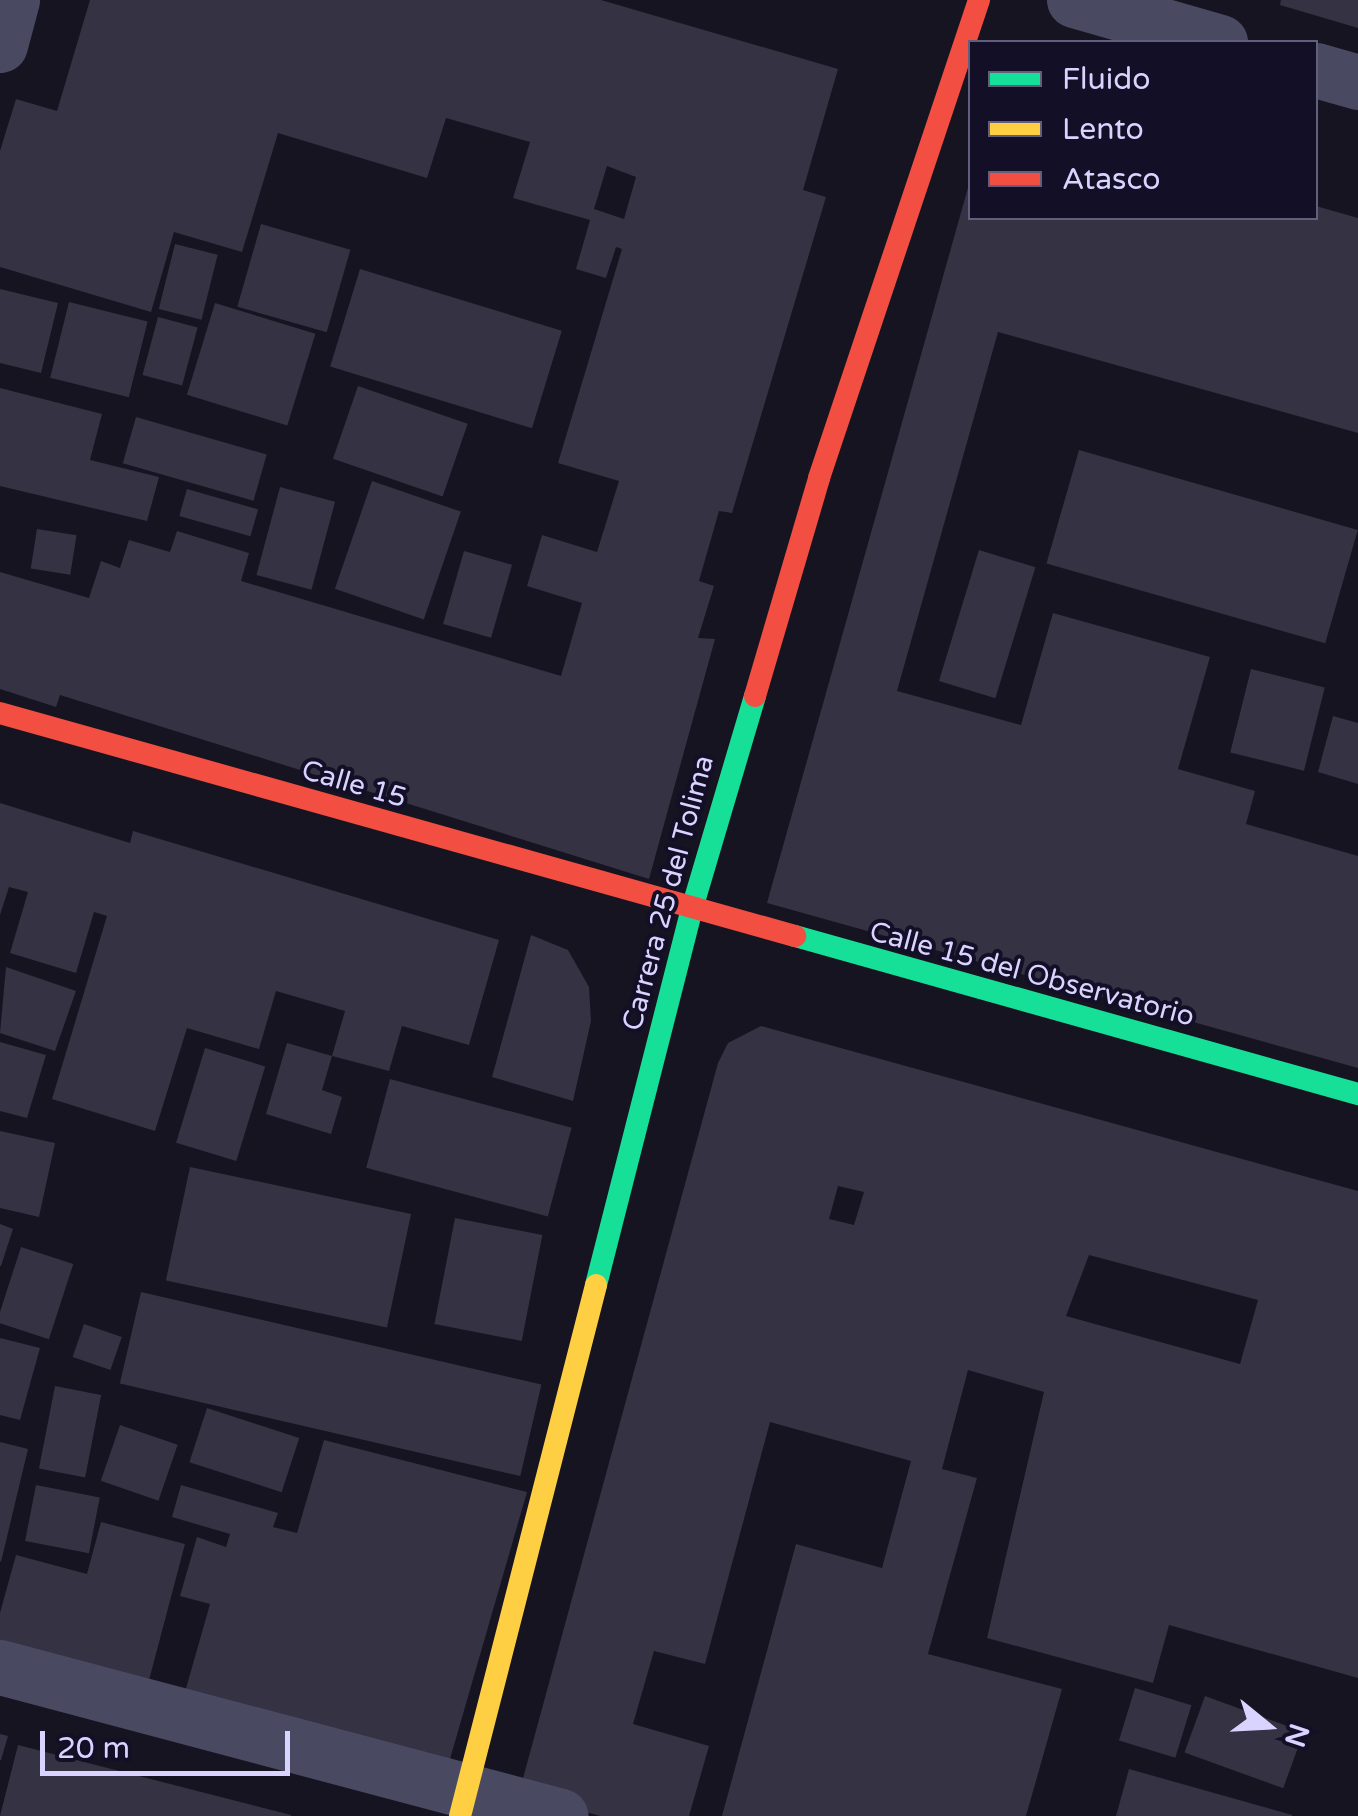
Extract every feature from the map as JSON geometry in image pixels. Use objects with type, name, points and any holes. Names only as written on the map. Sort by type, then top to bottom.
[{"type":"street","points":[[0,45],[12,0]]},
{"type":"street","name":"Carrera 25 del Tolima","points":[[463,1803],[691,912],[819,478],[980,0]]},
{"type":"street","points":[[1074,0],[1213,40]]},
{"type":"street","points":[[1318,71],[1358,82]]},
{"type":"street","name":"Calle 15","points":[[0,713],[691,912]]},
{"type":"street","name":"Calle 15 del Observatorio","points":[[691,912],[1358,1094]]},
{"type":"street","points":[[0,1667],[463,1803],[561,1816]]},
{"type":"building","points":[[90,0],[601,0],[838,69],[803,190],[826,197],[732,513],[719,511],[699,581],[714,586],[698,638],[715,639],[649,879],[60,695],[56,707],[0,689],[0,572],[89,598],[101,561],[120,568],[129,540],[170,552],[177,531],[249,553],[241,581],[561,676],[582,603],[527,586],[542,535],[597,552],[619,481],[558,463],[622,249],[616,247],[606,278],[576,269],[590,220],[513,198],[530,142],[446,118],[427,178],[278,133],[242,252],[174,232],[151,312],[0,267],[0,151],[16,99],[57,111]],"holes":[[[607,166],[636,177],[624,219],[594,209]]]},
{"type":"building","points":[[1281,0],[1358,0],[1358,28],[1280,5]]},
{"type":"building","points":[[968,188],[968,220],[1318,220],[1318,207],[1358,218],[1358,433],[998,332],[897,691],[1021,725],[1053,613],[1210,657],[1178,769],[1255,791],[1246,824],[1358,856],[1358,1068],[767,903]]},
{"type":"building","points":[[261,224],[350,250],[327,332],[237,307]]},
{"type":"building","points":[[175,244],[218,255],[201,320],[159,309]]},
{"type":"building","points":[[360,269],[562,331],[532,428],[330,367]]},
{"type":"building","points":[[0,289],[58,303],[41,373],[0,363]]},
{"type":"building","points":[[69,302],[148,322],[129,397],[50,378]]},
{"type":"building","points":[[215,303],[315,334],[287,426],[187,395]]},
{"type":"building","points":[[158,317],[198,328],[182,386],[142,375]]},
{"type":"building","points":[[358,386],[468,424],[443,497],[333,459]]},
{"type":"building","points":[[0,388],[102,414],[90,460],[159,477],[147,521],[0,486]]},
{"type":"building","points":[[136,417],[267,454],[254,501],[123,463]]},
{"type":"building","points":[[1079,450],[1358,530],[1325,643],[1046,563]]},
{"type":"building","points":[[372,481],[461,512],[424,619],[335,589]]},
{"type":"building","points":[[280,487],[335,502],[312,590],[256,575]]},
{"type":"building","points":[[187,489],[258,509],[250,536],[179,516]]},
{"type":"building","points":[[37,529],[77,535],[70,575],[31,569]]},
{"type":"building","points":[[979,550],[1035,567],[995,698],[939,681]]},
{"type":"building","points":[[464,551],[512,565],[491,638],[443,624]]},
{"type":"building","points":[[1251,669],[1325,687],[1304,771],[1230,752]]},
{"type":"building","points":[[1333,716],[1358,723],[1358,784],[1318,772]]},
{"type":"building","points":[[0,803],[130,843],[133,831],[499,940],[469,1045],[402,1026],[389,1071],[332,1056],[345,1011],[276,991],[259,1049],[187,1028],[155,1131],[52,1099],[107,916],[94,912],[76,973],[10,953],[28,892],[9,887],[0,915]]},
{"type":"building","points":[[531,935],[568,950],[589,987],[591,1021],[573,1101],[492,1077]]},
{"type":"building","points":[[6,967],[76,991],[55,1051],[0,1033]]},
{"type":"building","points":[[761,1026],[1358,1191],[1358,1678],[1169,1625],[1153,1683],[987,1638],[1044,1392],[968,1370],[942,1469],[977,1478],[928,1654],[1062,1689],[1026,1816],[722,1816],[796,1544],[882,1568],[911,1461],[770,1422],[705,1664],[654,1651],[633,1724],[709,1746],[689,1816],[600,1816],[519,1793],[718,1063],[728,1043]],"holes":[[[838,1186],[864,1192],[854,1225],[829,1219]],[[1089,1255],[1258,1300],[1240,1364],[1066,1316]]]},
{"type":"building","points":[[0,1042],[46,1055],[27,1118],[0,1111]]},
{"type":"building","points":[[287,1043],[332,1056],[322,1090],[342,1097],[331,1134],[266,1114]]},
{"type":"building","points":[[205,1048],[265,1066],[236,1161],[176,1143]]},
{"type":"building","points":[[390,1079],[572,1128],[548,1217],[366,1168]]},
{"type":"building","points":[[0,1131],[55,1143],[39,1217],[0,1208]]},
{"type":"building","points":[[190,1167],[411,1214],[387,1327],[166,1280]]},
{"type":"building","points":[[455,1218],[542,1235],[522,1341],[434,1324]]},
{"type":"building","points":[[0,1224],[13,1229],[1,1266],[0,1266]]},
{"type":"building","points":[[21,1247],[73,1264],[49,1339],[0,1323],[0,1312]]},
{"type":"building","points":[[141,1292],[541,1384],[520,1476],[120,1384]]},
{"type":"building","points":[[84,1324],[122,1337],[110,1370],[73,1357]]},
{"type":"building","points":[[0,1338],[40,1348],[20,1420],[0,1415]]},
{"type":"building","points":[[55,1386],[101,1395],[85,1477],[39,1468]]},
{"type":"building","points":[[207,1408],[299,1438],[282,1492],[189,1462]]},
{"type":"building","points":[[120,1425],[178,1445],[158,1501],[101,1481]]},
{"type":"building","points":[[324,1440],[527,1492],[448,1766],[185,1692],[210,1604],[180,1596],[197,1537],[226,1547],[230,1534],[172,1517],[181,1485],[278,1513],[273,1527],[297,1533]]},
{"type":"building","points":[[0,1442],[28,1449],[1,1562],[0,1561]]},
{"type":"building","points":[[36,1485],[100,1497],[89,1553],[25,1541]]},
{"type":"building","points":[[101,1522],[185,1544],[143,1703],[0,1666],[0,1613],[16,1555],[87,1574]]},
{"type":"building","points":[[1135,1688],[1191,1705],[1175,1758],[1119,1741]]},
{"type":"building","points":[[1205,1696],[1304,1732],[1283,1788],[1184,1752]]},
{"type":"building","points":[[0,1734],[8,1736],[1,1760],[0,1760]]},
{"type":"building","points":[[18,1745],[291,1815],[291,1816],[0,1816]]},
{"type":"building","points":[[1129,1769],[1292,1815],[1292,1816],[1116,1816]]},
{"type":"traffic: fast","points":[[596,1285],[691,912],[755,696]]},
{"type":"traffic: fast","points":[[795,936],[1358,1094]]},
{"type":"traffic: slow","points":[[460,1816],[596,1285]]},
{"type":"traffic: jam","points":[[755,696],[819,478],[979,0]]},
{"type":"traffic: jam","points":[[0,713],[795,936]]}]
